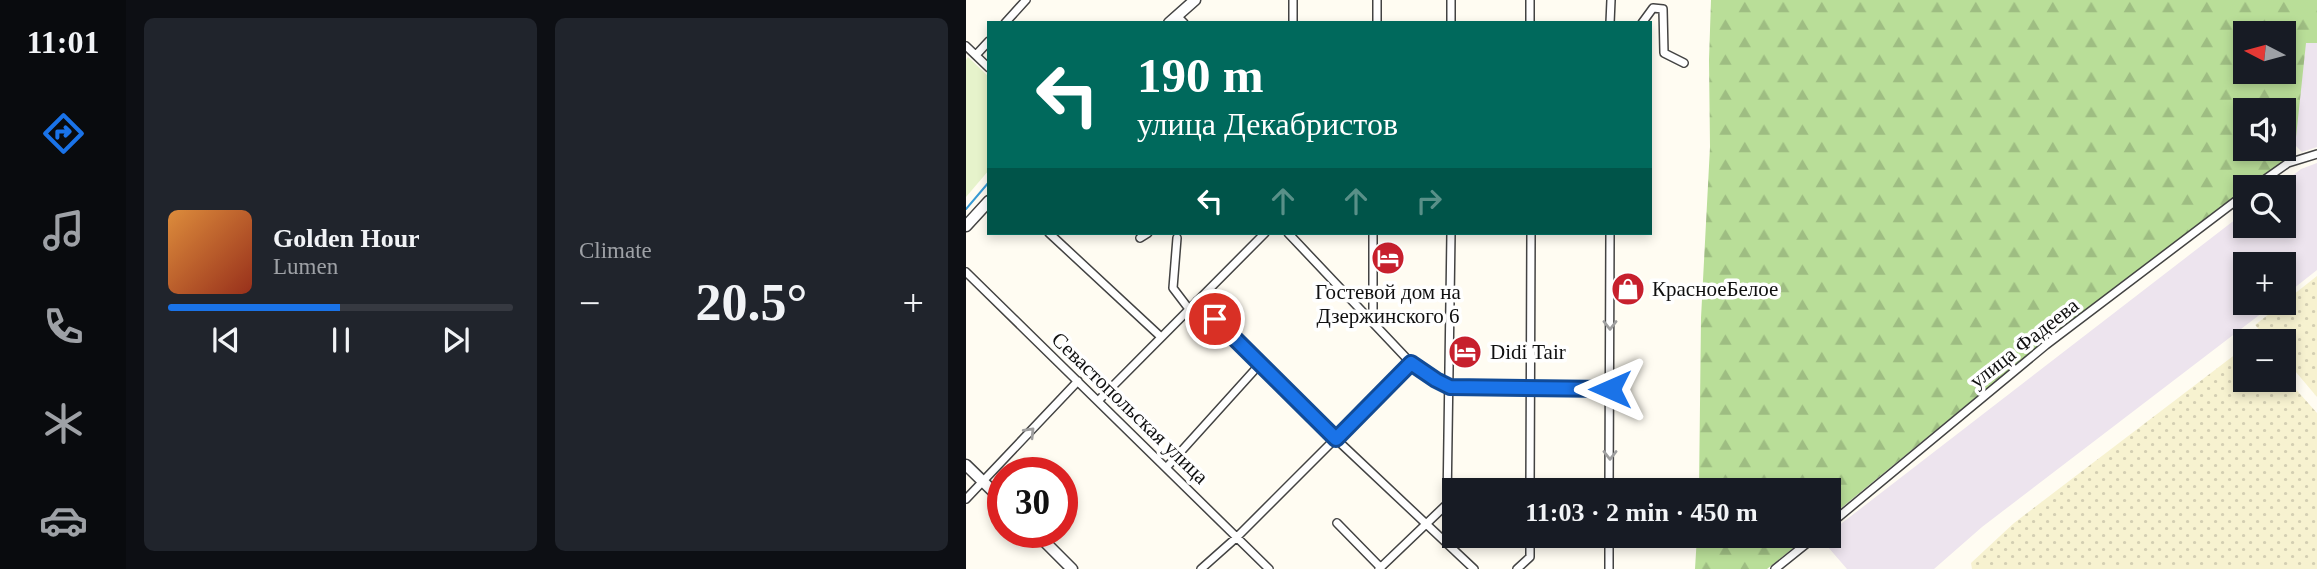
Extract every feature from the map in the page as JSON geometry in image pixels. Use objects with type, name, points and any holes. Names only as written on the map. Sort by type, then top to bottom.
[{"type":"street","points":[[1007,21],[1026,0]]},
{"type":"street","points":[[1177,20],[1195,0]]},
{"type":"street","points":[[1293,0],[1293,21]]},
{"type":"street","points":[[1377,0],[1377,21]]},
{"type":"street","points":[[1451,0],[1451,21]]},
{"type":"street","points":[[1530,0],[1530,21]]},
{"type":"street","points":[[1611,0],[1611,21]]},
{"type":"street","points":[[1643,21],[1653,8],[1662,9],[1664,53],[1684,63]]},
{"type":"street","points":[[976,55],[987,43]]},
{"type":"street","points":[[966,46],[987,66]]},
{"type":"street","points":[[2271,175],[2288,163],[2317,154]]},
{"type":"street","points":[[966,226],[987,203]]},
{"type":"street","name":"улица Фадеева","points":[[1841,514],[2046,345],[2233,203]]},
{"type":"street","points":[[1051,235],[1161,337]]},
{"type":"street","points":[[1140,238],[1145,235]]},
{"type":"street","points":[[1098,401],[1263,235]]},
{"type":"street","points":[[1290,235],[1411,363],[1450,387],[1610,389]]},
{"type":"street","points":[[1373,235],[1373,321]]},
{"type":"street","points":[[1337,523],[1380,568],[1447,504],[1451,235]]},
{"type":"street","points":[[1530,478],[1531,235]]},
{"type":"street","points":[[1609,478],[1610,235]]},
{"type":"street","points":[[1177,238],[1173,288],[1189,309]]},
{"type":"street","name":"Севастопольская улица","points":[[966,272],[1269,569]]},
{"type":"street","points":[[1197,301],[1336,439],[1474,569]]},
{"type":"street","points":[[1201,569],[1237,537],[1411,363]]},
{"type":"street","points":[[1166,468],[1260,364]]},
{"type":"street","points":[[966,499],[1078,381]]},
{"type":"street","points":[[966,465],[987,485]]},
{"type":"street","points":[[1051,548],[1072,569]]},
{"type":"street","points":[[1517,569],[1530,557],[1530,548]]},
{"type":"street","points":[[1609,548],[1609,569]]},
{"type":"street","points":[[1775,569],[1801,548]]},
{"type":"shaded area","points":[[2303,42],[2317,43],[2317,147],[2302,152],[2296,146],[2296,113]]},
{"type":"shaded area","points":[[2317,163],[2317,270],[2296,287],[2296,252],[2233,252],[2233,315],[2259,315],[2241,329],[2233,329],[2233,335],[1982,527],[1934,569],[1847,569],[1829,548],[1841,548],[1841,524],[2233,221],[2233,238],[2296,238],[2296,175],[2293,175]]},
{"type":"shaded area","points":[[2317,276],[2317,397],[2296,372],[2296,329],[2258,329],[2255,325],[2268,315],[2296,315],[2296,293]]},
{"type":"shaded area","points":[[2233,356],[2233,392],[2296,392],[2296,389],[2317,413],[2317,569],[1972,569],[1971,563],[2014,523]]},
{"type":"green space","points":[[1711,0],[2317,0],[2317,43],[2306,43],[2296,137],[2296,98],[2233,98],[2233,161],[2287,161],[2268,175],[2233,175],[2233,202],[2053,334],[1841,508],[1841,478],[1699,478],[1701,318],[1710,147]]},
{"type":"green space","points":[[968,57],[987,75],[987,172],[966,197]]},
{"type":"green space","points":[[1696,548],[1793,548],[1767,569],[1695,569]]},
{"type":"waterway","points":[[966,209],[987,184]]},
{"type":"place","name":"Гостевой дом на Дзержинского 6","points":[[1388,258]]},
{"type":"place","name":"КрасноеБелое","points":[[1628,289]]},
{"type":"place","name":"Didi Tair","points":[[1465,352]]},
{"type":"route","points":[[1215,319],[1336,439],[1411,363],[1450,387],[1610,389]]}]
